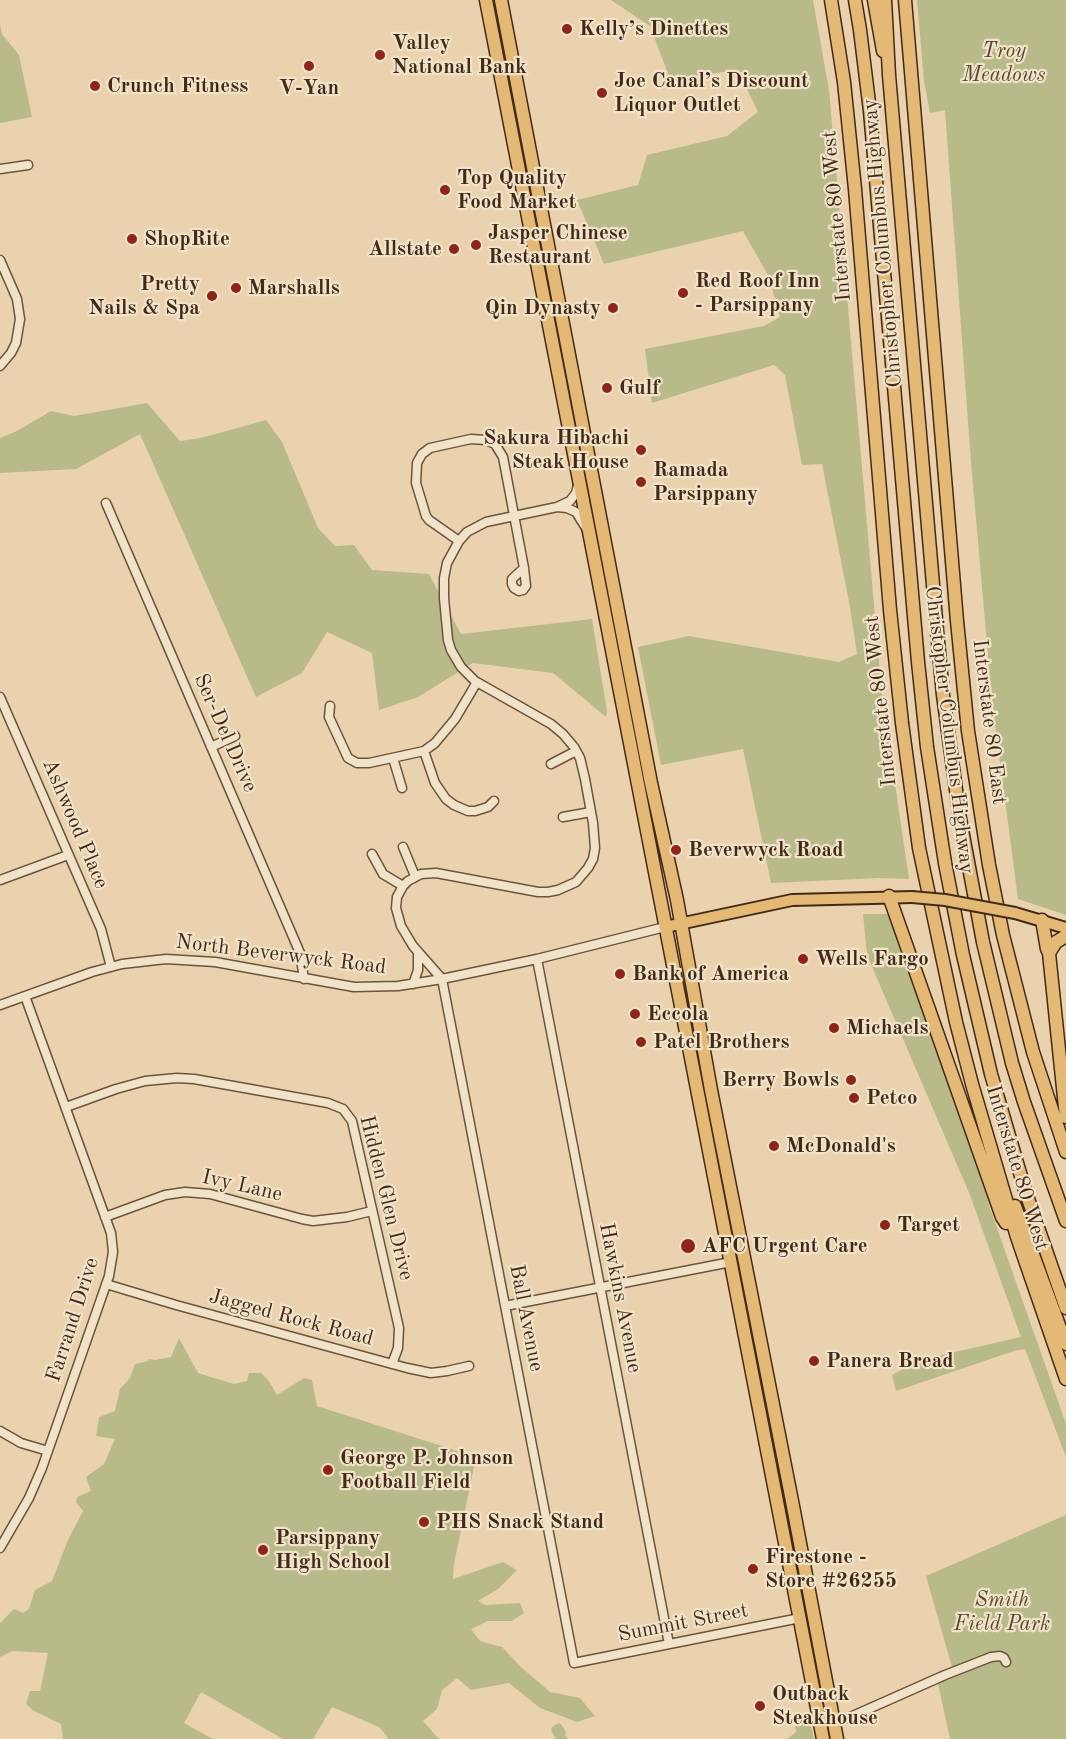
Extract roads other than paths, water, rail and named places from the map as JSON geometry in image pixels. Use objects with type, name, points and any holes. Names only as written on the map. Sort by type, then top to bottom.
[{"type":"highway","points":[[486,0],[823,1739]]},
{"type":"highway","points":[[501,0],[837,1739]]},
{"type":"highway","name":"Interstate 80 West","points":[[831,0],[844,82],[890,610],[919,848],[972,1084],[1017,1238],[1066,1379]]},
{"type":"highway","name":"Christopher Columbus Highway","points":[[855,0],[870,111],[918,662],[937,815],[963,955],[991,1074],[1025,1190],[1066,1308]]},
{"type":"highway","points":[[874,0],[880,43],[889,75]]},
{"type":"highway","name":"Christopher Columbus Highway","points":[[885,0],[889,75],[937,631],[943,695],[960,819],[983,942],[1003,1029],[1024,1102],[1066,1221]]},
{"type":"highway","name":"Interstate 80 East","points":[[905,0],[968,731],[989,865],[1003,935],[1033,1052],[1066,1152]]},
{"type":"highway","points":[[889,896],[1002,1217],[1017,1238]]},
{"type":"highway","points":[[1042,920],[1049,953],[1066,1117]]},
{"type":"highway","points":[[1049,953],[1056,942],[1066,936]]},
{"type":"highway","points":[[940,949],[1007,1181],[1066,1344]]},
{"type":"main road","points":[[665,927],[792,900],[889,896],[969,903],[1066,928]]},
{"type":"street","points":[[0,169],[28,165]]},
{"type":"street","points":[[0,260],[17,299],[20,324],[16,343],[0,366]]},
{"type":"street","points":[[459,541],[429,520],[424,512],[416,483],[416,468],[422,454],[430,448],[471,439],[486,440],[495,444],[503,457],[524,568]]},
{"type":"street","points":[[442,979],[418,953],[398,917],[397,897],[403,886],[415,876],[436,873],[538,892],[558,890],[576,882],[593,859],[595,836],[585,779],[580,758],[570,741],[551,724],[467,675],[455,659],[448,640],[445,620],[445,573],[459,541],[467,532],[486,522],[557,507],[574,497],[579,481]]},
{"type":"street","name":"Ser-Del Drive","points":[[106,503],[300,953],[304,979]]},
{"type":"street","points":[[557,507],[576,512],[589,533]]},
{"type":"street","points":[[330,706],[328,717],[348,758],[357,763],[369,763],[423,751],[435,744],[455,719],[477,682]]},
{"type":"street","name":"Ashwood Place","points":[[0,697],[100,929],[111,967]]},
{"type":"street","points":[[211,747],[235,736]]},
{"type":"street","points":[[423,751],[440,791],[454,805],[468,811],[475,811],[488,807],[494,801]]},
{"type":"street","points":[[551,764],[576,751]]},
{"type":"street","points":[[393,758],[402,788]]},
{"type":"street","points":[[563,817],[591,812]]},
{"type":"street","points":[[403,847],[415,876]]},
{"type":"street","points":[[372,854],[383,874],[403,886]]},
{"type":"street","points":[[0,879],[68,855]]},
{"type":"street","name":"North Beverwyck Road","points":[[0,1005],[111,967],[143,961],[216,962],[354,987],[413,984],[537,959],[665,927]]},
{"type":"street","points":[[413,984],[418,970],[418,953]]},
{"type":"street","name":"Hawkins Avenue","points":[[537,959],[669,1644]]},
{"type":"street","name":"Ball Avenue","points":[[442,979],[574,1663]]},
{"type":"street","name":"Farrand Drive","points":[[0,1548],[29,1498],[48,1451],[106,1284],[114,1252],[111,1233],[25,996]]},
{"type":"street","name":"Hidden Glen Drive","points":[[66,1107],[135,1084],[177,1078],[194,1079],[339,1106],[347,1112],[352,1121],[399,1328],[398,1348],[392,1364]]},
{"type":"street","name":"Ivy Lane","points":[[105,1217],[165,1195],[185,1192],[210,1194],[313,1221],[372,1211]]},
{"type":"street","points":[[505,1306],[731,1262]]},
{"type":"street","name":"Jagged Rock Road","points":[[106,1284],[431,1373],[469,1366]]},
{"type":"street","points":[[0,1431],[21,1443],[48,1451]]},
{"type":"street","name":"Summit Street","points":[[574,1663],[800,1618]]},
{"type":"street","points":[[834,1721],[848,1718],[991,1657],[1000,1656],[1006,1662]]},
{"type":"place","name":"Kelly’s Dinettes","points":[[567,29]]},
{"type":"place","name":"Valley National Bank","points":[[380,55]]},
{"type":"place","name":"V-Yan","points":[[309,66]]},
{"type":"place","name":"Crunch Fitness","points":[[95,86]]},
{"type":"place","name":"Joe Canal’s Discount Liquor Outlet","points":[[602,93]]},
{"type":"place","name":"Top Quality Food Market","points":[[445,190]]},
{"type":"place","name":"ShopRite","points":[[132,239]]},
{"type":"place","name":"Jasper Chinese Restaurant","points":[[476,245]]},
{"type":"place","name":"Allstate","points":[[454,249]]},
{"type":"place","name":"Marshalls","points":[[236,288]]},
{"type":"place","name":"Red Roof Inn - Parsippany","points":[[683,293]]},
{"type":"place","name":"Pretty Nails & Spa","points":[[212,296]]},
{"type":"place","name":"Qin Dynasty","points":[[613,308]]},
{"type":"place","name":"Gulf","points":[[607,388]]},
{"type":"place","name":"Sakura Hibachi Steak House","points":[[641,450]]},
{"type":"place","name":"Ramada Parsippany","points":[[641,482]]},
{"type":"place","name":"Beverwyck Road","points":[[676,850]]},
{"type":"place","name":"Wells Fargo","points":[[803,959]]},
{"type":"place","name":"Bank of America","points":[[620,974]]},
{"type":"place","name":"Eccola","points":[[635,1014]]},
{"type":"place","name":"Michaels","points":[[834,1028]]},
{"type":"place","name":"Patel Brothers","points":[[641,1042]]},
{"type":"place","name":"Berry Bowls","points":[[851,1080]]},
{"type":"place","name":"Petco","points":[[854,1098]]},
{"type":"place","name":"McDonald's","points":[[774,1146]]},
{"type":"place","name":"Target","points":[[885,1225]]},
{"type":"place","name":"AFC Urgent Care","points":[[688,1246]]},
{"type":"place","name":"Panera Bread","points":[[814,1361]]},
{"type":"place","name":"George P. Johnson Football Field","points":[[328,1470]]},
{"type":"place","name":"PHS Snack Stand","points":[[424,1522]]},
{"type":"place","name":"Parsippany High School","points":[[263,1550]]},
{"type":"place","name":"Firestone - Store #26255","points":[[753,1569]]},
{"type":"place","name":"Outback Steakhouse","points":[[760,1706]]},
{"type":"park label","name":"Troy Meadows","points":[[1004,63]]},
{"type":"park label","name":"Smith Field Park","points":[[1002,1612]]}]
